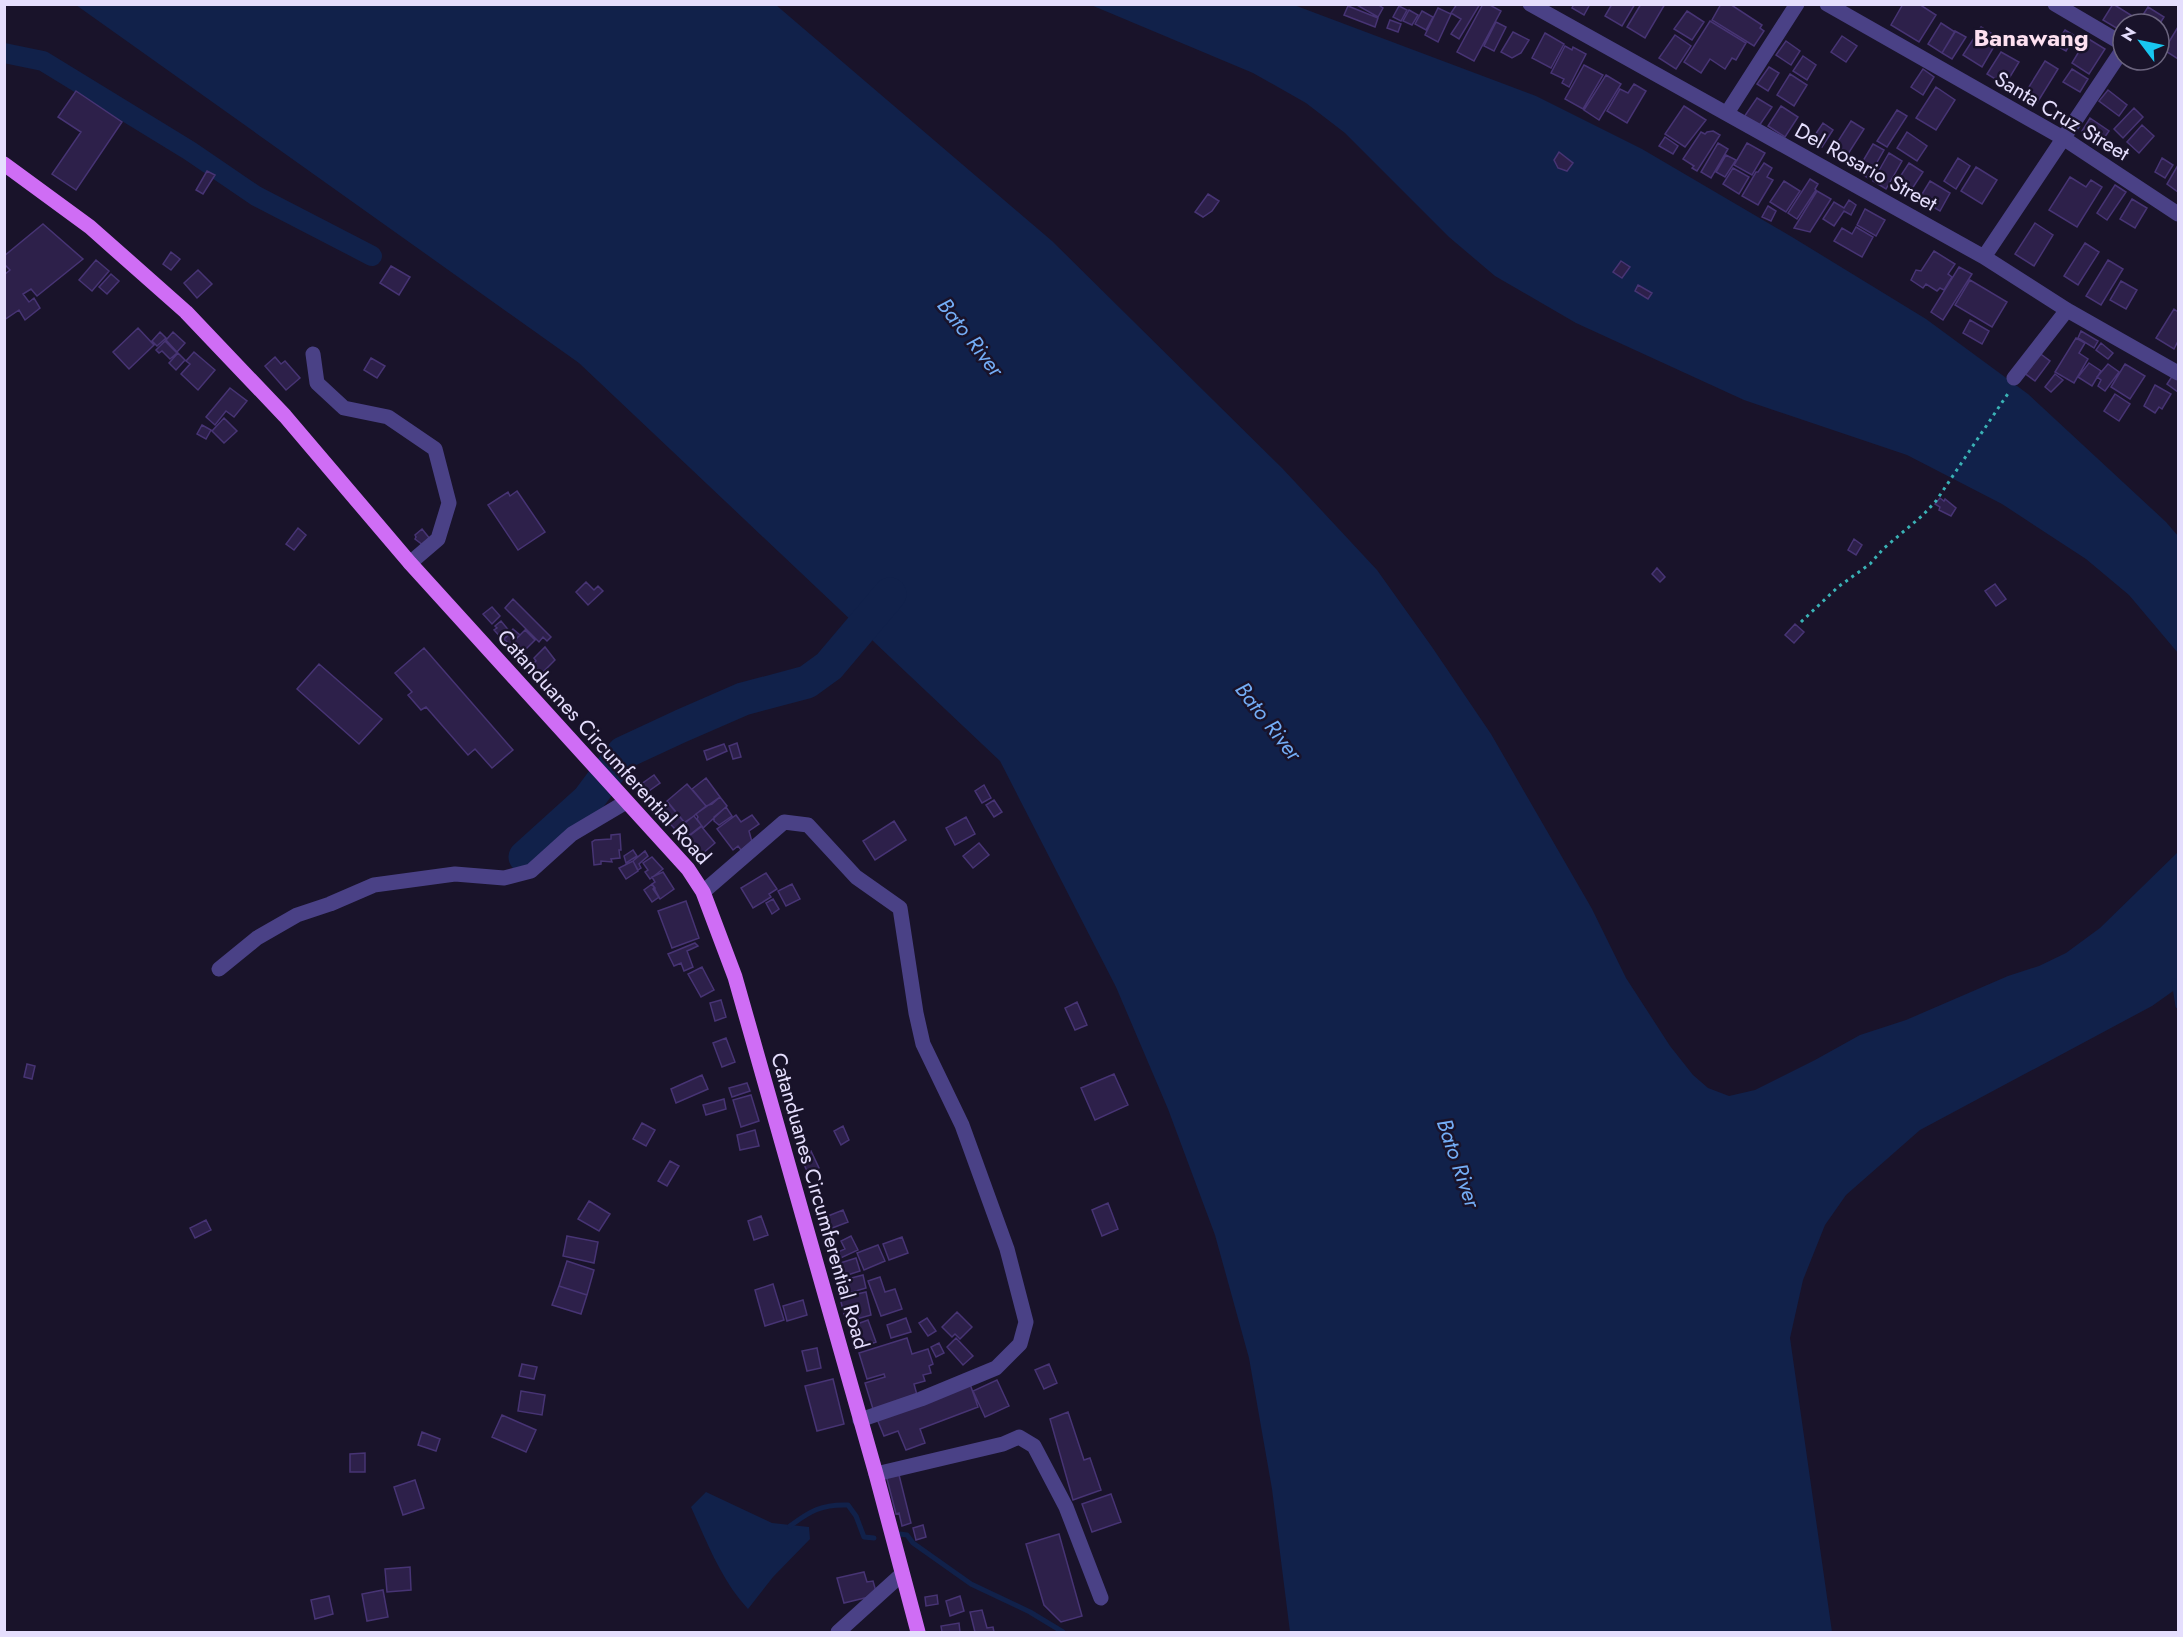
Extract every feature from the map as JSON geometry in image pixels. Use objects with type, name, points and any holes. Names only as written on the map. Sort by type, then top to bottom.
[{"type":"main road","name":"Catanduanes Circumferential Road","points":[[4,164],[90,227],[186,312],[285,416],[410,563],[688,869],[703,892],[735,977],[876,1474],[918,1632]]},
{"type":"street","name":"Del Rosario Street","points":[[1530,4],[1984,257],[2067,310],[2178,373]]},
{"type":"street","points":[[1727,113],[1797,4]]},
{"type":"street","name":"Santa Cruz Street","points":[[1827,4],[2063,138],[2178,214]]},
{"type":"street","points":[[2055,4],[2111,37]]},
{"type":"street","points":[[1984,257],[2111,67]]},
{"type":"street","points":[[2013,383],[2067,310]]},
{"type":"street","points":[[313,354],[317,383],[344,408],[388,417],[435,449],[449,503],[438,539],[410,563]]},
{"type":"street","points":[[219,969],[257,938],[297,915],[374,885],[455,874],[504,878],[531,871],[572,834],[626,802]]},
{"type":"street","points":[[703,892],[784,822],[808,825],[856,877],[900,908],[923,1044],[962,1125],[1007,1249],[1026,1322],[1020,1344],[996,1368],[921,1399],[860,1420]]},
{"type":"street","points":[[876,1474],[1002,1444],[1018,1437],[1034,1446],[1066,1507],[1101,1598]]},
{"type":"street","points":[[838,1632],[902,1574]]},
{"type":"path","points":[[1801,622],[1838,587],[1870,564],[1883,549],[1936,501],[2013,383]]},
{"type":"water","name":"Bato River","points":[[76,5],[776,5],[1052,241],[1282,468],[1377,570],[1491,734],[1592,909],[1626,978],[1670,1046],[1693,1075],[1708,1088],[1729,1096],[1755,1090],[1860,1035],[1906,1020],[2066,953],[2100,928],[2178,852],[2178,986],[2176,989],[2152,1006],[1920,1130],[1846,1195],[1825,1225],[1803,1280],[1790,1338],[1832,1632],[1290,1632],[1272,1489],[1249,1358],[1215,1235],[1168,1109],[1116,987],[1000,761],[579,363]]},
{"type":"water","points":[[1091,5],[1294,5],[1536,96],[1642,149],[1792,237],[1926,319],[2028,394],[2166,522],[2178,536],[2178,653],[2129,595],[2086,559],[2002,504],[1907,455],[1744,400],[1576,323],[1495,276],[1449,237],[1345,133],[1306,103],[1253,73]]},
{"type":"water","points":[[706,1492],[772,1523],[809,1527],[810,1539],[773,1577],[748,1609],[722,1573],[691,1507]]},
{"type":"building","points":[[1355,4],[1377,4],[1383,8],[1378,17]]},
{"type":"building","points":[[1457,4],[1480,4],[1459,39],[1451,34],[1461,19],[1451,13]]},
{"type":"building","points":[[1483,4],[1488,4],[1501,11],[1474,61],[1457,52]]},
{"type":"building","points":[[1574,4],[1590,4],[1584,15],[1572,8]]},
{"type":"building","points":[[1612,4],[1635,4],[1622,26],[1605,16]]},
{"type":"building","points":[[1641,4],[1665,4],[1645,38],[1627,27]]},
{"type":"building","points":[[1721,4],[1730,4],[1762,25],[1760,28],[1764,31],[1754,46],[1712,20]]},
{"type":"building","points":[[1903,4],[1919,4],[1936,15],[1919,42],[1891,25]]},
{"type":"building","points":[[2113,4],[2126,12],[2111,12],[2111,25],[2103,20]]},
{"type":"building","points":[[1348,6],[1378,18],[1375,27],[1344,15]]},
{"type":"building","points":[[1399,6],[1407,10],[1401,21],[1393,17]]},
{"type":"building","points":[[2148,7],[2156,12],[2145,12]]},
{"type":"building","points":[[1438,8],[1451,14],[1438,42],[1425,35]]},
{"type":"building","points":[[1409,10],[1418,15],[1412,25],[1403,21]]},
{"type":"building","points":[[1422,11],[1433,17],[1426,30],[1415,24]]},
{"type":"building","points":[[1687,11],[1704,22],[1692,40],[1674,29]]},
{"type":"building","points":[[1390,20],[1401,24],[1398,32],[1387,28]]},
{"type":"building","points":[[1710,21],[1746,43],[1736,60],[1732,58],[1725,69],[1710,59],[1701,73],[1684,62]]},
{"type":"building","points":[[1496,22],[1506,27],[1494,51],[1484,46]]},
{"type":"building","points":[[1941,23],[1955,32],[1942,53],[1928,44]]},
{"type":"building","points":[[1981,27],[1999,38],[1982,67],[1963,55]]},
{"type":"building","points":[[2178,27],[2178,59],[2171,54],[2171,38]]},
{"type":"building","points":[[2065,30],[2075,36],[2066,51],[2055,45]]},
{"type":"building","points":[[1955,31],[1966,37],[1952,59],[1942,53]]},
{"type":"building","points":[[1513,32],[1529,40],[1521,53],[1512,58],[1501,52]]},
{"type":"building","points":[[1545,33],[1564,44],[1551,68],[1532,58]]},
{"type":"building","points":[[1675,35],[1691,46],[1676,69],[1659,58]]},
{"type":"building","points":[[1842,36],[1857,46],[1846,62],[1831,52]]},
{"type":"building","points":[[2087,38],[2105,49],[2089,74],[2072,63]]},
{"type":"building","points":[[1786,41],[1800,51],[1791,65],[1776,55]]},
{"type":"building","points":[[1565,46],[1572,50],[1573,47],[1586,54],[1569,87],[1562,83],[1564,79],[1551,73]]},
{"type":"building","points":[[2001,52],[2019,62],[2005,85],[1987,74]]},
{"type":"building","points":[[1803,56],[1816,65],[1807,80],[1793,71]]},
{"type":"building","points":[[2045,61],[2058,69],[2037,103],[2024,95]]},
{"type":"building","points":[[1584,65],[1603,75],[1583,109],[1565,99]]},
{"type":"building","points":[[1769,67],[1779,73],[1768,91],[1757,84]]},
{"type":"building","points":[[1923,69],[1934,77],[1923,95],[1911,87]]},
{"type":"building","points":[[2072,69],[2088,79],[2080,92],[2063,82]]},
{"type":"building","points":[[1790,74],[1807,85],[1794,106],[1777,95]]},
{"type":"building","points":[[1606,75],[1621,84],[1599,120],[1584,110]]},
{"type":"building","points":[[1634,84],[1646,91],[1627,123],[1607,111],[1620,89],[1628,93]]},
{"type":"building","points":[[1936,87],[1955,100],[1936,130],[1916,118]]},
{"type":"building","points":[[2108,90],[2127,105],[2119,116],[2099,101]]},
{"type":"building","points":[[76,91],[122,122],[76,190],[52,174],[81,132],[58,117]]},
{"type":"building","points":[[1757,98],[1772,107],[1759,126],[1744,117]]},
{"type":"building","points":[[1684,106],[1706,120],[1685,147],[1665,134]]},
{"type":"building","points":[[1781,106],[1798,117],[1785,137],[1768,126]]},
{"type":"building","points":[[2134,108],[2143,117],[2123,138],[2114,129]]},
{"type":"building","points":[[1897,110],[1907,116],[1887,147],[1877,141]]},
{"type":"building","points":[[2090,118],[2109,131],[2100,144],[2082,131]]},
{"type":"building","points":[[1851,121],[1864,129],[1848,154],[1835,146]]},
{"type":"building","points":[[1823,123],[1833,130],[1822,147],[1811,141]]},
{"type":"building","points":[[2142,125],[2154,136],[2139,153],[2127,142]]},
{"type":"building","points":[[1713,131],[1720,135],[1697,171],[1692,168],[1694,166],[1683,159],[1701,132],[1705,134]]},
{"type":"building","points":[[1907,132],[1927,146],[1917,161],[1897,148]]},
{"type":"building","points":[[1665,137],[1678,146],[1673,154],[1659,146]]},
{"type":"building","points":[[1718,143],[1728,149],[1711,178],[1701,172]]},
{"type":"building","points":[[1747,143],[1765,153],[1752,175],[1734,165]]},
{"type":"building","points":[[1873,144],[1884,150],[1868,178],[1857,171]]},
{"type":"building","points":[[1559,152],[1573,163],[1567,171],[1558,168],[1554,160]]},
{"type":"building","points":[[1889,153],[1902,161],[1886,189],[1873,181]]},
{"type":"building","points":[[1726,155],[1736,160],[1725,177],[1716,172]]},
{"type":"building","points":[[1958,158],[1970,166],[1956,189],[1944,181]]},
{"type":"building","points":[[2162,158],[2173,165],[2165,178],[2155,172]]},
{"type":"building","points":[[1764,163],[1772,168],[1767,177],[1773,180],[1758,205],[1742,196]]},
{"type":"building","points":[[1909,163],[1923,172],[1908,195],[1894,186]]},
{"type":"building","points":[[2178,165],[2178,192],[2167,184]]},
{"type":"building","points":[[1976,167],[1997,180],[1982,204],[1961,191]]},
{"type":"building","points":[[1733,168],[1749,177],[1739,194],[1723,184]]},
{"type":"building","points":[[207,171],[215,175],[203,194],[196,190]]},
{"type":"building","points":[[2070,177],[2086,187],[2091,180],[2102,187],[2077,227],[2049,210]]},
{"type":"building","points":[[1810,179],[1818,184],[1797,219],[1788,213]]},
{"type":"building","points":[[1784,181],[1800,191],[1786,212],[1770,202]]},
{"type":"building","points":[[1930,181],[1950,193],[1940,211],[1919,199]]},
{"type":"building","points":[[2115,185],[2126,192],[2107,220],[2097,213]]},
{"type":"building","points":[[1817,191],[1831,199],[1810,232],[1794,228]]},
{"type":"building","points":[[1208,194],[1219,201],[1212,211],[1203,217],[1195,212]]},
{"type":"building","points":[[2132,199],[2147,208],[2135,228],[2120,219]]},
{"type":"building","points":[[1849,200],[1856,205],[1851,215],[1844,211],[1834,226],[1823,219],[1834,202],[1844,208]]},
{"type":"building","points":[[1768,206],[1776,211],[1771,221],[1762,217]]},
{"type":"building","points":[[1865,209],[1885,220],[1876,236],[1857,225]]},
{"type":"building","points":[[2035,223],[2053,235],[2034,266],[2015,254]]},
{"type":"building","points":[[43,224],[83,259],[37,296],[31,289],[23,294],[29,302],[34,298],[40,308],[25,320],[19,310],[4,320],[4,275],[10,270],[4,264],[4,256]]},
{"type":"building","points":[[1856,227],[1873,237],[1862,257],[1834,241],[1842,228],[1852,234]]},
{"type":"building","points":[[2085,243],[2099,252],[2078,285],[2064,276]]},
{"type":"building","points":[[1934,251],[1955,264],[1948,274],[1952,277],[1944,290],[1940,288],[1937,291],[1926,284],[1923,288],[1911,280],[1916,270],[1921,271]]},
{"type":"building","points":[[171,252],[180,259],[171,270],[163,264]]},
{"type":"building","points":[[96,260],[109,271],[92,291],[79,280]]},
{"type":"building","points":[[2108,260],[2123,269],[2101,305],[2086,296]]},
{"type":"building","points":[[1621,261],[1630,267],[1622,278],[1613,272]]},
{"type":"building","points":[[391,266],[410,277],[399,295],[380,283]]},
{"type":"building","points":[[1959,267],[1972,274],[1943,320],[1931,312]]},
{"type":"building","points":[[198,270],[212,284],[197,298],[184,283]]},
{"type":"building","points":[[111,274],[119,281],[107,294],[99,287]]},
{"type":"building","points":[[1970,280],[2007,302],[1992,327],[1955,305]]},
{"type":"building","points":[[2121,281],[2137,290],[2126,309],[2110,300]]},
{"type":"building","points":[[1638,285],[1652,293],[1648,299],[1635,291]]},
{"type":"building","points":[[2174,309],[2178,312],[2178,341],[2174,349],[2156,338]]},
{"type":"building","points":[[1970,320],[1989,331],[1982,344],[1963,333]]},
{"type":"building","points":[[138,328],[154,345],[129,369],[113,352]]},
{"type":"building","points":[[2081,331],[2098,341],[2094,348],[2078,338]]},
{"type":"building","points":[[160,332],[166,338],[157,346],[152,341]]},
{"type":"building","points":[[173,332],[185,343],[177,352],[166,340]]},
{"type":"building","points":[[2076,338],[2085,343],[2079,353],[2088,359],[2074,383],[2055,372]]},
{"type":"building","points":[[165,341],[177,353],[170,359],[162,351],[159,353],[156,350]]},
{"type":"building","points":[[2101,343],[2113,353],[2108,359],[2096,350]]},
{"type":"building","points":[[194,352],[215,370],[198,390],[181,374],[190,364],[186,361]]},
{"type":"building","points":[[2038,352],[2050,361],[2035,381],[2023,372]]},
{"type":"building","points":[[178,353],[185,360],[176,370],[169,363]]},
{"type":"building","points":[[275,357],[281,364],[285,361],[300,378],[286,390],[265,366]]},
{"type":"building","points":[[371,358],[385,366],[377,378],[364,370]]},
{"type":"building","points":[[2089,363],[2101,371],[2092,386],[2078,377]]},
{"type":"building","points":[[2108,364],[2119,372],[2105,391],[2098,386],[2101,380],[2097,377]]},
{"type":"building","points":[[2125,364],[2145,376],[2130,399],[2111,387]]},
{"type":"building","points":[[2175,372],[2178,373],[2178,392],[2167,384]]},
{"type":"building","points":[[2055,374],[2063,380],[2051,392],[2045,387]]},
{"type":"building","points":[[2155,385],[2171,394],[2162,409],[2159,407],[2155,413],[2144,406]]},
{"type":"building","points":[[230,388],[247,401],[234,417],[226,411],[215,425],[206,417]]},
{"type":"building","points":[[2115,394],[2130,404],[2119,421],[2104,411]]},
{"type":"building","points":[[224,418],[237,431],[224,443],[212,431]]},
{"type":"building","points":[[202,425],[211,430],[206,439],[197,434]]},
{"type":"building","points":[[517,491],[545,532],[518,550],[488,505],[508,492],[510,496]]},
{"type":"building","points":[[1940,498],[1944,501],[1945,499],[1956,508],[1951,516],[1939,510],[1940,507],[1935,504]]},
{"type":"building","points":[[298,528],[306,535],[294,550],[286,544]]},
{"type":"building","points":[[422,529],[430,539],[423,545],[415,539],[415,535]]},
{"type":"building","points":[[1854,539],[1862,545],[1856,555],[1848,550]]},
{"type":"building","points":[[1657,568],[1665,577],[1660,582],[1652,574]]},
{"type":"building","points":[[586,582],[594,590],[598,586],[603,591],[588,605],[576,592]]},
{"type":"building","points":[[1995,584],[2006,599],[1996,606],[1985,591]]},
{"type":"building","points":[[513,599],[551,637],[547,641],[543,637],[539,642],[505,608]]},
{"type":"building","points":[[492,607],[500,616],[492,624],[483,614]]},
{"type":"building","points":[[501,621],[511,633],[503,640],[494,630]]},
{"type":"building","points":[[1795,624],[1804,632],[1794,643],[1785,635]]},
{"type":"building","points":[[513,629],[520,635],[510,645],[504,639]]},
{"type":"building","points":[[525,630],[535,640],[523,652],[513,642]]},
{"type":"building","points":[[545,647],[555,660],[542,673],[532,665],[536,661],[534,658]]},
{"type":"building","points":[[424,648],[513,750],[492,768],[475,749],[468,755],[426,707],[421,710],[408,695],[412,692],[395,673]]},
{"type":"building","points":[[319,664],[382,719],[359,744],[297,689]]},
{"type":"building","points":[[737,743],[741,757],[733,759],[729,746]]},
{"type":"building","points":[[724,744],[727,751],[707,760],[704,751]]},
{"type":"building","points":[[654,775],[660,783],[646,793],[640,785]]},
{"type":"building","points":[[706,778],[720,797],[706,806],[692,789]]},
{"type":"building","points":[[687,784],[706,806],[685,823],[667,801]]},
{"type":"building","points":[[984,785],[991,798],[982,803],[975,791]]},
{"type":"building","points":[[720,797],[727,806],[703,828],[696,814]]},
{"type":"building","points":[[994,800],[1002,812],[994,817],[986,805]]},
{"type":"building","points":[[669,804],[684,822],[675,829],[659,812]]},
{"type":"building","points":[[726,807],[732,816],[719,825],[714,821],[714,817]]},
{"type":"building","points":[[736,815],[741,822],[752,815],[759,824],[749,831],[752,842],[741,850],[738,846],[733,850],[717,829]]},
{"type":"building","points":[[694,816],[702,826],[684,840],[675,829]]},
{"type":"building","points":[[966,817],[975,834],[955,845],[946,828]]},
{"type":"building","points":[[894,821],[906,840],[875,860],[863,841]]},
{"type":"building","points":[[701,826],[715,843],[702,854],[687,837]]},
{"type":"building","points":[[620,834],[620,858],[611,859],[612,862],[601,861],[601,864],[594,865],[592,842],[611,839],[611,835]]},
{"type":"building","points":[[979,843],[989,855],[973,868],[963,856]]},
{"type":"building","points":[[633,850],[637,856],[626,863],[624,856]]},
{"type":"building","points":[[645,851],[648,856],[639,864],[641,868],[638,870],[633,861]]},
{"type":"building","points":[[652,857],[663,869],[650,879],[643,863]]},
{"type":"building","points":[[633,861],[638,871],[626,879],[619,868]]},
{"type":"building","points":[[663,872],[674,889],[660,899],[653,889],[655,888],[652,884],[655,882],[652,877]]},
{"type":"building","points":[[766,873],[777,889],[769,894],[771,897],[753,908],[741,888]]},
{"type":"building","points":[[652,884],[659,897],[652,902],[644,890]]},
{"type":"building","points":[[792,884],[800,899],[786,906],[778,891]]},
{"type":"building","points":[[773,899],[779,909],[772,914],[766,903]]},
{"type":"building","points":[[686,901],[699,938],[672,948],[658,911]]},
{"type":"building","points":[[695,943],[698,946],[687,951],[693,967],[684,971],[681,963],[674,966],[668,954]]},
{"type":"building","points":[[702,967],[714,990],[701,997],[688,974]]},
{"type":"building","points":[[721,1000],[726,1017],[715,1021],[710,1003]]},
{"type":"building","points":[[1077,1002],[1087,1025],[1075,1030],[1065,1008]]},
{"type":"building","points":[[726,1038],[735,1062],[722,1067],[713,1043]]},
{"type":"building","points":[[27,1064],[35,1066],[32,1079],[24,1077]]},
{"type":"building","points":[[1114,1074],[1128,1105],[1095,1120],[1081,1088]]},
{"type":"building","points":[[702,1075],[708,1089],[676,1103],[671,1089]]},
{"type":"building","points":[[747,1083],[750,1091],[732,1097],[729,1088]]},
{"type":"building","points":[[751,1095],[759,1121],[741,1127],[733,1100]]},
{"type":"building","points":[[724,1099],[726,1109],[706,1115],[703,1105]]},
{"type":"building","points":[[642,1123],[655,1130],[646,1146],[633,1139]]},
{"type":"building","points":[[843,1126],[849,1140],[841,1145],[834,1131]]},
{"type":"building","points":[[755,1130],[759,1146],[740,1150],[737,1135]]},
{"type":"building","points":[[811,1151],[819,1168],[808,1173],[800,1156]]},
{"type":"building","points":[[670,1161],[679,1166],[667,1186],[658,1181]]},
{"type":"building","points":[[589,1201],[610,1214],[599,1231],[578,1219]]},
{"type":"building","points":[[1108,1203],[1118,1229],[1102,1236],[1092,1210]]},
{"type":"building","points":[[843,1210],[848,1222],[827,1230],[823,1218]]},
{"type":"building","points":[[761,1216],[768,1235],[754,1240],[748,1221]]},
{"type":"building","points":[[206,1220],[211,1230],[195,1238],[190,1228]]},
{"type":"building","points":[[567,1236],[598,1242],[594,1263],[563,1256]]},
{"type":"building","points":[[851,1236],[858,1250],[832,1262],[829,1256],[845,1249],[841,1241]]},
{"type":"building","points":[[902,1237],[908,1253],[889,1260],[883,1244]]},
{"type":"building","points":[[878,1245],[885,1261],[864,1270],[857,1253]]},
{"type":"building","points":[[856,1258],[860,1271],[838,1278],[834,1265]]},
{"type":"building","points":[[567,1261],[594,1270],[587,1295],[559,1286]]},
{"type":"building","points":[[863,1275],[866,1288],[839,1296],[836,1282]]},
{"type":"building","points":[[880,1277],[885,1292],[895,1289],[902,1309],[881,1316],[868,1281]]},
{"type":"building","points":[[773,1284],[784,1320],[765,1326],[755,1290]]},
{"type":"building","points":[[559,1286],[587,1295],[581,1314],[552,1305]]},
{"type":"building","points":[[866,1292],[871,1315],[846,1322],[840,1298]]},
{"type":"building","points":[[803,1300],[807,1315],[787,1321],[783,1306]]},
{"type":"building","points":[[957,1312],[972,1327],[960,1339],[955,1334],[952,1337],[942,1327]]},
{"type":"building","points":[[906,1318],[911,1332],[891,1338],[887,1325]]},
{"type":"building","points":[[927,1318],[936,1331],[928,1336],[919,1323]]},
{"type":"building","points":[[868,1320],[876,1342],[857,1349],[849,1327]]},
{"type":"building","points":[[907,1338],[912,1354],[928,1349],[933,1364],[929,1366],[931,1373],[923,1375],[925,1381],[914,1384],[917,1395],[873,1409],[865,1383],[885,1377],[884,1374],[867,1379],[859,1353]]},
{"type":"building","points":[[956,1338],[973,1356],[963,1365],[947,1347]]},
{"type":"building","points":[[939,1343],[944,1353],[936,1357],[931,1347]]},
{"type":"building","points":[[817,1348],[821,1368],[807,1371],[802,1351]]},
{"type":"building","points":[[522,1364],[537,1367],[534,1379],[519,1376]]},
{"type":"building","points":[[1049,1364],[1057,1383],[1044,1389],[1035,1370]]},
{"type":"building","points":[[833,1379],[844,1424],[817,1431],[805,1386]]},
{"type":"building","points":[[997,1380],[1009,1406],[985,1417],[973,1391]]},
{"type":"building","points":[[970,1384],[978,1407],[920,1429],[925,1443],[906,1450],[898,1431],[884,1436],[877,1419]]},
{"type":"building","points":[[521,1391],[545,1395],[542,1415],[518,1411]]},
{"type":"building","points":[[1068,1412],[1084,1460],[1090,1458],[1101,1490],[1073,1500],[1050,1419]]},
{"type":"building","points":[[502,1415],[536,1430],[526,1452],[492,1437]]},
{"type":"building","points":[[422,1432],[440,1439],[436,1451],[418,1445]]},
{"type":"building","points":[[365,1453],[365,1472],[350,1472],[350,1454]]},
{"type":"building","points":[[898,1471],[911,1523],[902,1526],[899,1513],[896,1514],[886,1475]]},
{"type":"building","points":[[415,1480],[424,1508],[403,1515],[394,1487]]},
{"type":"building","points":[[1111,1494],[1121,1522],[1092,1532],[1082,1504]]},
{"type":"building","points":[[923,1525],[926,1537],[916,1540],[913,1528]]},
{"type":"building","points":[[1059,1534],[1082,1616],[1061,1622],[1044,1605],[1026,1544]]},
{"type":"building","points":[[410,1567],[411,1590],[387,1592],[385,1569]]},
{"type":"building","points":[[864,1572],[867,1582],[873,1581],[877,1595],[844,1603],[837,1578]]},
{"type":"building","points":[[383,1590],[388,1617],[367,1621],[362,1594]]},
{"type":"building","points":[[937,1595],[938,1604],[926,1606],[925,1597]]},
{"type":"building","points":[[329,1596],[333,1614],[315,1619],[311,1600]]},
{"type":"building","points":[[960,1596],[964,1611],[950,1616],[946,1601]]},
{"type":"building","points":[[982,1610],[987,1628],[993,1627],[994,1632],[975,1632],[970,1612]]},
{"type":"building","points":[[959,1623],[960,1632],[942,1632],[941,1626]]},
{"type":"waterway","points":[[4,53],[43,61],[190,151],[256,196],[372,256]]},
{"type":"waterway","points":[[525,857],[588,800],[623,753],[743,699],[807,682],[829,666],[890,594]]},
{"type":"waterway","points":[[2174,981],[2178,1006]]},
{"type":"waterway","points":[[790,1526],[817,1510],[848,1505],[856,1516],[864,1537],[874,1538]]},
{"type":"waterway","points":[[900,1534],[907,1535],[913,1543],[971,1584],[1030,1612],[1063,1632]]},
{"type":"district","name":"Banawang","points":[[2031,38]]}]
